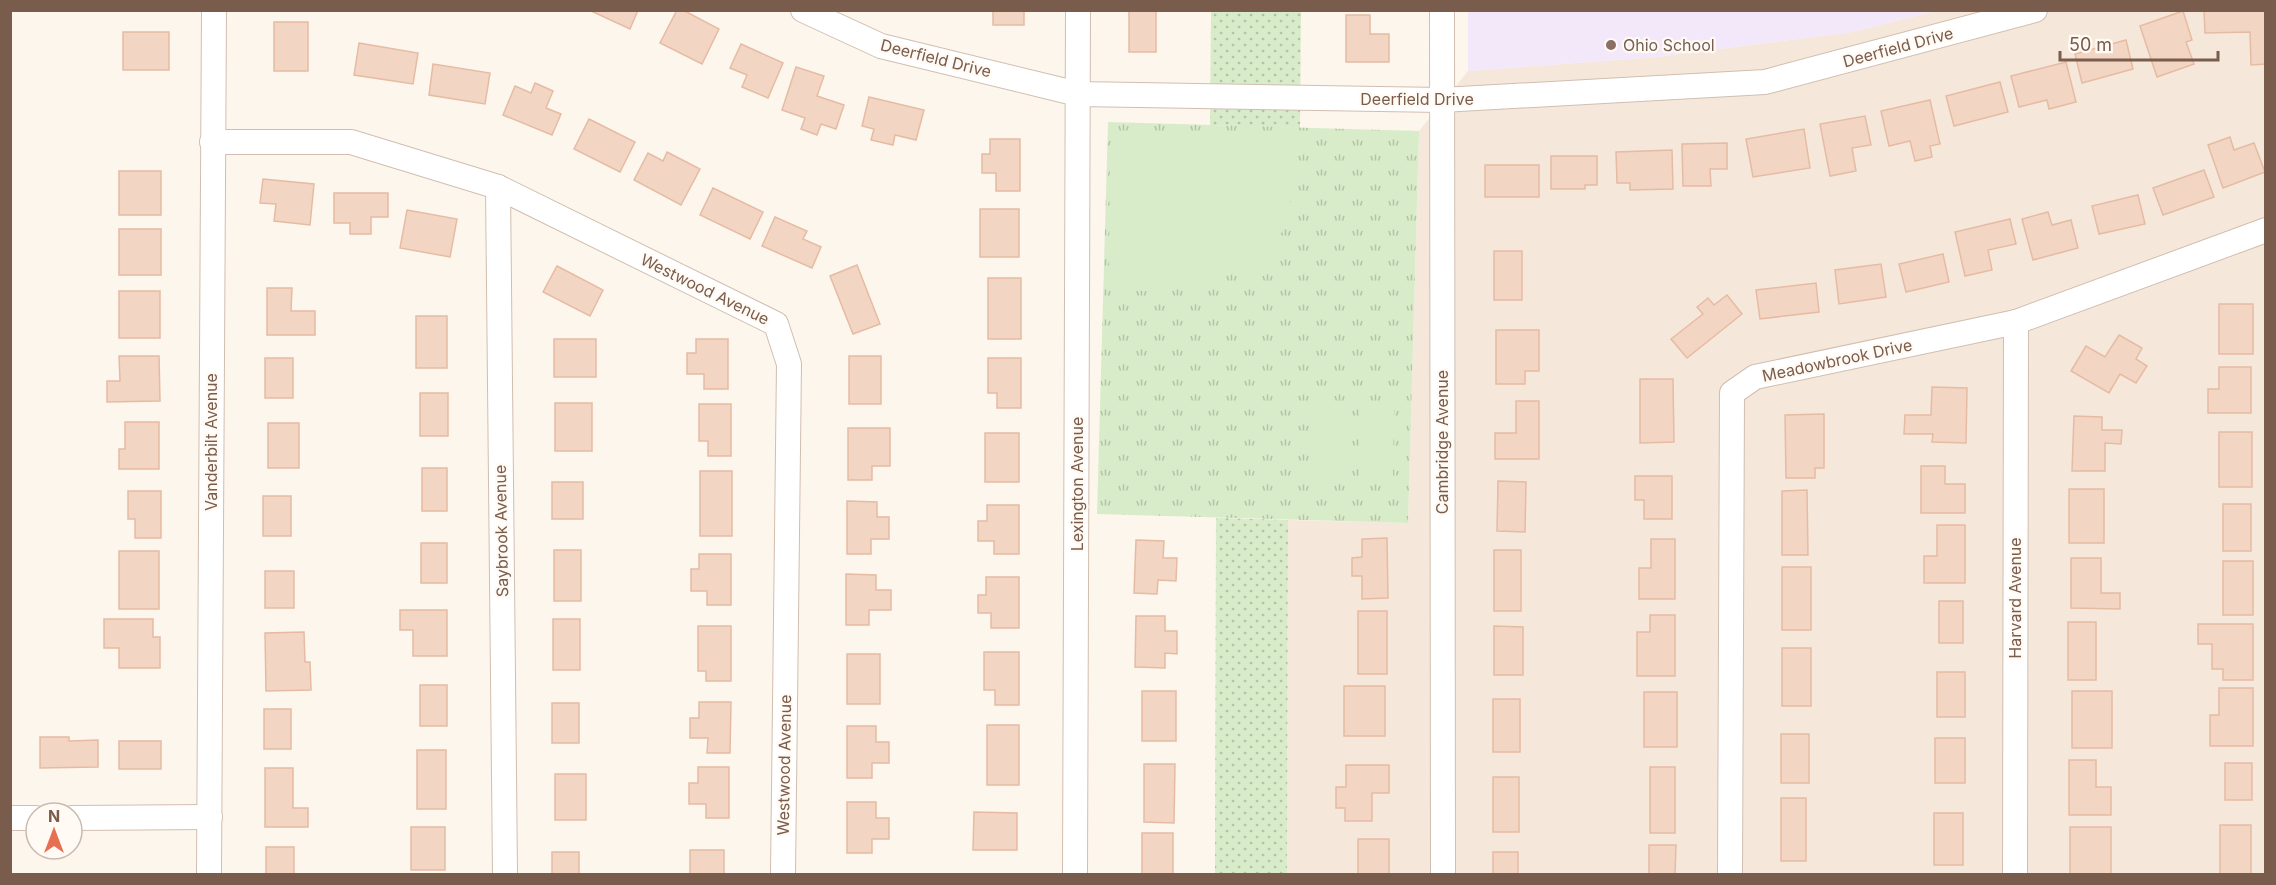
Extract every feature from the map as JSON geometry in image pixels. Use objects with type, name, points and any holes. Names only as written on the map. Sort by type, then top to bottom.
[{"type":"street","name":"Vanderbilt Avenue","points":[[209,874],[214,10]]},
{"type":"street","name":"Deerfield Drive","points":[[803,10],[881,46],[1078,94],[1442,100],[1765,82],[2035,10]]},
{"type":"street","name":"Lexington Avenue","points":[[1075,874],[1078,10]]},
{"type":"street","name":"Cambridge Avenue","points":[[1442,10],[1443,874]]},
{"type":"street","name":"Westwood Avenue","points":[[212,142],[351,142],[498,187],[776,324],[789,364],[783,874]]},
{"type":"street","name":"Saybrook Avenue","points":[[498,187],[505,874]]},
{"type":"street","name":"Meadowbrook Drive","points":[[1730,874],[1732,393],[1755,377],[2016,322],[2265,230]]},
{"type":"street","name":"Harvard Avenue","points":[[2014,874],[2016,322]]},
{"type":"street","points":[[84,818],[210,817]]},
{"type":"shaded area","name":"Ohio School","points":[[1468,10],[1935,11],[1852,32],[1657,57],[1468,71]]},
{"type":"shaded area","points":[[1935,11],[2265,11],[2265,874],[1287,874],[1288,520],[1408,523],[1419,131],[1468,71],[1657,57],[1852,32]]},
{"type":"green space","points":[[1211,11],[1301,11],[1300,128],[1210,125]]},
{"type":"green space","points":[[1108,122],[1419,131],[1408,523],[1097,514]]},
{"type":"green space","points":[[1124,133],[1293,138],[1290,207],[1271,264],[1164,292],[1109,289],[1110,143]]},
{"type":"green space","points":[[1314,406],[1349,406],[1348,482],[1313,481]]},
{"type":"green space","points":[[1360,406],[1394,407],[1393,482],[1359,482]]},
{"type":"green space","points":[[1216,518],[1288,520],[1287,874],[1215,874]]},
{"type":"building","points":[[589,10],[638,10],[630,29]]},
{"type":"building","points":[[677,10],[683,10],[719,29],[702,64],[660,43]]},
{"type":"building","points":[[993,10],[1024,10],[1024,25],[993,25]]},
{"type":"building","points":[[1129,10],[1156,10],[1156,52],[1129,52]]},
{"type":"building","points":[[2204,10],[2266,10],[2266,64],[2251,65],[2250,32],[2205,33]]},
{"type":"building","points":[[2183,11],[2192,40],[2186,42],[2194,64],[2157,77],[2140,26]]},
{"type":"building","points":[[1346,15],[1370,15],[1370,34],[1389,34],[1389,62],[1346,62]]},
{"type":"building","points":[[274,22],[308,22],[308,71],[274,71]]},
{"type":"building","points":[[123,32],[169,32],[169,70],[123,70]]},
{"type":"building","points":[[2126,40],[2133,69],[2082,83],[2075,54]]},
{"type":"building","points":[[359,43],[418,53],[413,84],[354,75]]},
{"type":"building","points":[[741,44],[783,63],[768,98],[742,87],[747,75],[730,68]]},
{"type":"building","points":[[2066,62],[2076,102],[2049,109],[2047,100],[2019,107],[2011,76]]},
{"type":"building","points":[[433,64],[490,73],[485,104],[429,95]]},
{"type":"building","points":[[796,67],[824,76],[817,96],[844,105],[836,129],[821,124],[817,135],[801,129],[805,118],[782,110]]},
{"type":"building","points":[[2000,82],[2008,112],[1954,126],[1946,96]]},
{"type":"building","points":[[535,83],[553,91],[546,108],[561,114],[552,135],[503,115],[515,86],[531,93]]},
{"type":"building","points":[[869,97],[924,110],[916,140],[895,135],[893,145],[871,140],[874,129],[862,126]]},
{"type":"building","points":[[1930,100],[1940,144],[1930,146],[1932,157],[1915,161],[1910,141],[1889,146],[1881,111]]},
{"type":"building","points":[[1865,116],[1871,145],[1852,148],[1856,171],[1830,176],[1820,124]]},
{"type":"building","points":[[589,119],[635,142],[620,172],[574,149]]},
{"type":"building","points":[[1804,129],[1810,168],[1753,177],[1746,139]]},
{"type":"building","points":[[2230,137],[2234,150],[2254,143],[2265,172],[2223,188],[2208,145]]},
{"type":"building","points":[[990,139],[1020,139],[1020,191],[996,191],[996,173],[982,173],[982,154],[990,154]]},
{"type":"building","points":[[1727,143],[1727,169],[1710,169],[1711,186],[1683,186],[1682,144]]},
{"type":"building","points":[[1672,150],[1673,189],[1630,190],[1630,183],[1617,183],[1616,152]]},
{"type":"building","points":[[667,152],[700,169],[681,205],[634,180],[648,153],[663,161]]},
{"type":"building","points":[[1551,156],[1597,156],[1597,185],[1585,185],[1585,189],[1551,189]]},
{"type":"building","points":[[1485,165],[1539,165],[1539,197],[1485,197]]},
{"type":"building","points":[[2204,170],[2214,197],[2163,215],[2153,188]]},
{"type":"building","points":[[119,171],[161,171],[161,215],[119,215]]},
{"type":"building","points":[[263,179],[314,184],[310,225],[274,221],[276,204],[260,203]]},
{"type":"building","points":[[713,188],[763,212],[750,239],[700,215]]},
{"type":"building","points":[[334,193],[388,193],[388,217],[371,217],[371,234],[350,234],[350,223],[334,223]]},
{"type":"building","points":[[2138,195],[2145,224],[2099,234],[2092,206]]},
{"type":"building","points":[[980,209],[1019,209],[1019,257],[980,257]]},
{"type":"building","points":[[407,210],[457,219],[450,257],[400,248]]},
{"type":"building","points":[[2048,212],[2052,225],[2071,220],[2078,248],[2033,260],[2022,219]]},
{"type":"building","points":[[775,217],[807,231],[803,239],[821,247],[812,268],[762,246]]},
{"type":"building","points":[[2010,219],[2016,244],[1988,250],[1992,270],[1965,276],[1955,232]]},
{"type":"building","points":[[119,229],[161,229],[161,275],[119,275]]},
{"type":"building","points":[[1494,251],[1522,251],[1522,300],[1494,300]]},
{"type":"building","points":[[1943,254],[1949,282],[1906,292],[1899,264]]},
{"type":"building","points":[[1881,264],[1886,297],[1839,304],[1835,270]]},
{"type":"building","points":[[857,265],[880,324],[853,334],[830,276]]},
{"type":"building","points":[[557,266],[603,290],[590,316],[543,292]]},
{"type":"building","points":[[988,278],[1021,278],[1021,339],[988,339]]},
{"type":"building","points":[[1816,283],[1819,312],[1760,319],[1756,290]]},
{"type":"building","points":[[267,288],[292,288],[291,311],[315,311],[315,335],[267,335]]},
{"type":"building","points":[[119,291],[160,291],[160,338],[119,338]]},
{"type":"building","points":[[1727,295],[1742,314],[1687,358],[1671,339],[1703,314],[1697,307],[1708,298],[1714,305]]},
{"type":"building","points":[[2219,304],[2253,304],[2253,354],[2219,354]]},
{"type":"building","points":[[416,316],[447,316],[447,368],[416,368]]},
{"type":"building","points":[[1496,330],[1539,330],[1539,371],[1525,371],[1525,384],[1496,384]]},
{"type":"building","points":[[2119,335],[2142,348],[2136,359],[2147,366],[2136,383],[2120,374],[2109,393],[2071,371],[2086,346],[2105,357]]},
{"type":"building","points":[[554,339],[596,339],[596,377],[554,377]]},
{"type":"building","points":[[696,339],[728,339],[728,389],[704,389],[704,374],[687,374],[687,353],[696,353]]},
{"type":"building","points":[[119,356],[159,356],[160,401],[107,402],[107,381],[120,381]]},
{"type":"building","points":[[849,356],[881,356],[881,404],[849,404]]},
{"type":"building","points":[[265,358],[293,358],[293,398],[265,398]]},
{"type":"building","points":[[988,358],[1021,358],[1021,408],[997,408],[997,393],[988,393]]},
{"type":"building","points":[[2219,367],[2251,367],[2251,413],[2208,413],[2208,389],[2219,389]]},
{"type":"building","points":[[1640,379],[1673,379],[1674,442],[1640,443]]},
{"type":"building","points":[[1932,387],[1967,388],[1966,443],[1932,442],[1933,434],[1904,434],[1905,415],[1931,415]]},
{"type":"building","points":[[420,393],[448,393],[448,436],[420,436]]},
{"type":"building","points":[[1516,401],[1539,401],[1539,459],[1495,459],[1495,433],[1516,433]]},
{"type":"building","points":[[555,403],[592,403],[592,451],[555,451]]},
{"type":"building","points":[[699,404],[731,404],[731,456],[708,456],[708,441],[699,441]]},
{"type":"building","points":[[1824,414],[1824,468],[1815,468],[1815,478],[1786,478],[1785,415]]},
{"type":"building","points":[[2074,416],[2102,417],[2102,430],[2122,430],[2121,444],[2105,443],[2105,471],[2072,471]]},
{"type":"building","points":[[125,422],[159,422],[159,469],[119,469],[119,449],[125,449]]},
{"type":"building","points":[[268,423],[299,423],[299,468],[268,468]]},
{"type":"building","points":[[848,428],[890,428],[890,466],[872,466],[872,480],[848,480]]},
{"type":"building","points":[[2219,432],[2252,432],[2252,487],[2219,487]]},
{"type":"building","points":[[985,433],[1019,433],[1019,482],[985,482]]},
{"type":"building","points":[[1921,466],[1945,466],[1945,484],[1965,484],[1965,513],[1921,513]]},
{"type":"building","points":[[422,468],[447,468],[447,511],[422,511]]},
{"type":"building","points":[[700,471],[732,471],[732,536],[700,536]]},
{"type":"building","points":[[1635,476],[1672,476],[1672,519],[1644,519],[1644,500],[1635,500]]},
{"type":"building","points":[[1498,481],[1526,482],[1525,532],[1497,531]]},
{"type":"building","points":[[552,482],[583,482],[583,519],[552,519]]},
{"type":"building","points":[[2069,489],[2104,489],[2104,543],[2069,543]]},
{"type":"building","points":[[1807,490],[1808,555],[1782,555],[1782,491]]},
{"type":"building","points":[[128,491],[161,491],[161,538],[135,538],[135,519],[128,519]]},
{"type":"building","points":[[263,496],[291,496],[291,536],[263,536]]},
{"type":"building","points":[[847,501],[877,502],[877,517],[889,517],[889,539],[871,539],[871,554],[847,554]]},
{"type":"building","points":[[2223,504],[2251,504],[2251,551],[2223,551]]},
{"type":"building","points":[[987,505],[1019,505],[1019,554],[994,554],[994,541],[978,541],[978,521],[987,521]]},
{"type":"building","points":[[1937,525],[1965,525],[1965,583],[1924,583],[1924,556],[1937,556]]},
{"type":"building","points":[[1387,538],[1388,598],[1362,599],[1362,576],[1352,576],[1352,558],[1362,557],[1362,539]]},
{"type":"building","points":[[1651,539],[1675,539],[1675,599],[1639,599],[1639,568],[1651,568]]},
{"type":"building","points":[[1136,540],[1164,541],[1163,558],[1177,558],[1176,581],[1158,580],[1157,594],[1134,593]]},
{"type":"building","points":[[421,543],[447,543],[447,583],[421,583]]},
{"type":"building","points":[[554,550],[581,550],[581,601],[554,601]]},
{"type":"building","points":[[1494,550],[1521,550],[1521,611],[1494,611]]},
{"type":"building","points":[[119,551],[159,551],[159,609],[119,609]]},
{"type":"building","points":[[699,554],[731,554],[731,605],[707,605],[707,591],[691,591],[691,569],[699,569]]},
{"type":"building","points":[[2071,558],[2101,558],[2101,593],[2120,593],[2120,609],[2071,608]]},
{"type":"building","points":[[2223,561],[2253,561],[2253,615],[2223,615]]},
{"type":"building","points":[[1782,567],[1811,567],[1811,630],[1782,630]]},
{"type":"building","points":[[265,571],[294,571],[294,608],[265,608]]},
{"type":"building","points":[[846,574],[876,575],[876,590],[891,590],[891,610],[869,610],[869,625],[846,625]]},
{"type":"building","points":[[986,577],[1019,577],[1019,628],[991,628],[991,613],[978,613],[978,595],[986,595]]},
{"type":"building","points":[[1939,601],[1963,601],[1963,643],[1939,643]]},
{"type":"building","points":[[400,610],[447,610],[447,656],[413,656],[413,630],[400,630]]},
{"type":"building","points":[[1358,611],[1387,611],[1387,674],[1358,674]]},
{"type":"building","points":[[1650,615],[1675,615],[1675,676],[1637,676],[1637,632],[1650,632]]},
{"type":"building","points":[[1136,616],[1165,616],[1165,631],[1177,631],[1177,654],[1165,653],[1165,668],[1135,667]]},
{"type":"building","points":[[104,619],[153,619],[153,637],[160,637],[160,668],[119,668],[119,648],[104,648]]},
{"type":"building","points":[[553,619],[580,619],[580,670],[553,670]]},
{"type":"building","points":[[2068,622],[2096,622],[2096,680],[2068,680]]},
{"type":"building","points":[[2198,624],[2253,624],[2253,680],[2223,680],[2223,669],[2212,669],[2212,644],[2198,644]]},
{"type":"building","points":[[698,626],[731,626],[731,681],[706,681],[706,671],[698,671]]},
{"type":"building","points":[[1494,626],[1523,627],[1523,675],[1494,675]]},
{"type":"building","points":[[304,632],[305,662],[310,662],[311,690],[266,691],[265,633]]},
{"type":"building","points":[[1782,648],[1811,648],[1811,706],[1782,706]]},
{"type":"building","points":[[984,652],[1019,652],[1019,705],[995,705],[995,690],[984,690]]},
{"type":"building","points":[[847,654],[880,654],[880,704],[847,704]]},
{"type":"building","points":[[1937,672],[1965,672],[1965,717],[1937,717]]},
{"type":"building","points":[[420,685],[447,685],[447,726],[420,726]]},
{"type":"building","points":[[1344,686],[1385,686],[1385,736],[1344,736]]},
{"type":"building","points":[[2219,688],[2253,688],[2253,746],[2210,746],[2210,715],[2219,715]]},
{"type":"building","points":[[1142,691],[1176,691],[1176,741],[1142,741]]},
{"type":"building","points":[[2072,691],[2112,691],[2112,748],[2072,748]]},
{"type":"building","points":[[1644,692],[1677,692],[1677,747],[1644,747]]},
{"type":"building","points":[[1493,699],[1520,699],[1520,752],[1493,752]]},
{"type":"building","points":[[699,702],[731,702],[730,753],[707,753],[708,738],[690,738],[690,718],[699,718]]},
{"type":"building","points":[[552,703],[579,703],[579,743],[552,743]]},
{"type":"building","points":[[264,709],[291,709],[291,749],[264,749]]},
{"type":"building","points":[[987,725],[1019,725],[1019,785],[987,785]]},
{"type":"building","points":[[847,726],[876,726],[876,742],[889,742],[889,763],[872,763],[872,778],[847,778]]},
{"type":"building","points":[[1781,734],[1809,734],[1809,783],[1781,783]]},
{"type":"building","points":[[40,737],[69,737],[69,741],[98,740],[98,767],[40,768]]},
{"type":"building","points":[[1935,738],[1965,738],[1965,783],[1935,783]]},
{"type":"building","points":[[119,741],[161,741],[161,769],[119,769]]},
{"type":"building","points":[[417,750],[446,750],[446,809],[417,809]]},
{"type":"building","points":[[2069,760],[2096,760],[2096,787],[2111,787],[2111,815],[2069,815]]},
{"type":"building","points":[[2225,763],[2252,763],[2252,800],[2225,800]]},
{"type":"building","points":[[1144,764],[1175,764],[1174,823],[1144,822]]},
{"type":"building","points":[[1346,765],[1389,765],[1389,793],[1372,793],[1372,821],[1345,821],[1345,808],[1336,808],[1336,787],[1346,787]]},
{"type":"building","points":[[698,767],[729,767],[729,818],[706,818],[706,804],[689,804],[689,783],[698,783]]},
{"type":"building","points":[[1650,767],[1675,767],[1675,833],[1650,833]]},
{"type":"building","points":[[265,768],[293,768],[293,808],[308,808],[308,827],[265,827]]},
{"type":"building","points":[[555,774],[586,774],[586,820],[555,820]]},
{"type":"building","points":[[1493,777],[1519,777],[1519,832],[1493,832]]},
{"type":"building","points":[[1781,798],[1806,798],[1806,861],[1781,861]]},
{"type":"building","points":[[847,802],[876,802],[876,818],[889,818],[889,839],[872,839],[872,853],[847,853]]},
{"type":"building","points":[[974,812],[1017,813],[1017,850],[973,850]]},
{"type":"building","points":[[1934,813],[1963,813],[1963,865],[1934,865]]},
{"type":"building","points":[[2220,825],[2251,825],[2251,874],[2220,874]]},
{"type":"building","points":[[411,827],[445,827],[445,870],[411,870]]},
{"type":"building","points":[[2070,827],[2111,827],[2111,874],[2070,874]]},
{"type":"building","points":[[1142,833],[1173,833],[1173,874],[1142,874]]},
{"type":"building","points":[[1358,839],[1389,839],[1389,874],[1358,874]]},
{"type":"building","points":[[1649,845],[1676,845],[1675,874],[1649,874]]},
{"type":"building","points":[[266,847],[294,847],[294,874],[266,874]]},
{"type":"building","points":[[690,850],[724,850],[724,874],[690,874]]},
{"type":"building","points":[[552,852],[579,852],[579,874],[552,874]]},
{"type":"building","points":[[1493,852],[1518,852],[1518,874],[1493,874]]},
{"type":"place","name":"Ohio School","points":[[1611,45]]}]
